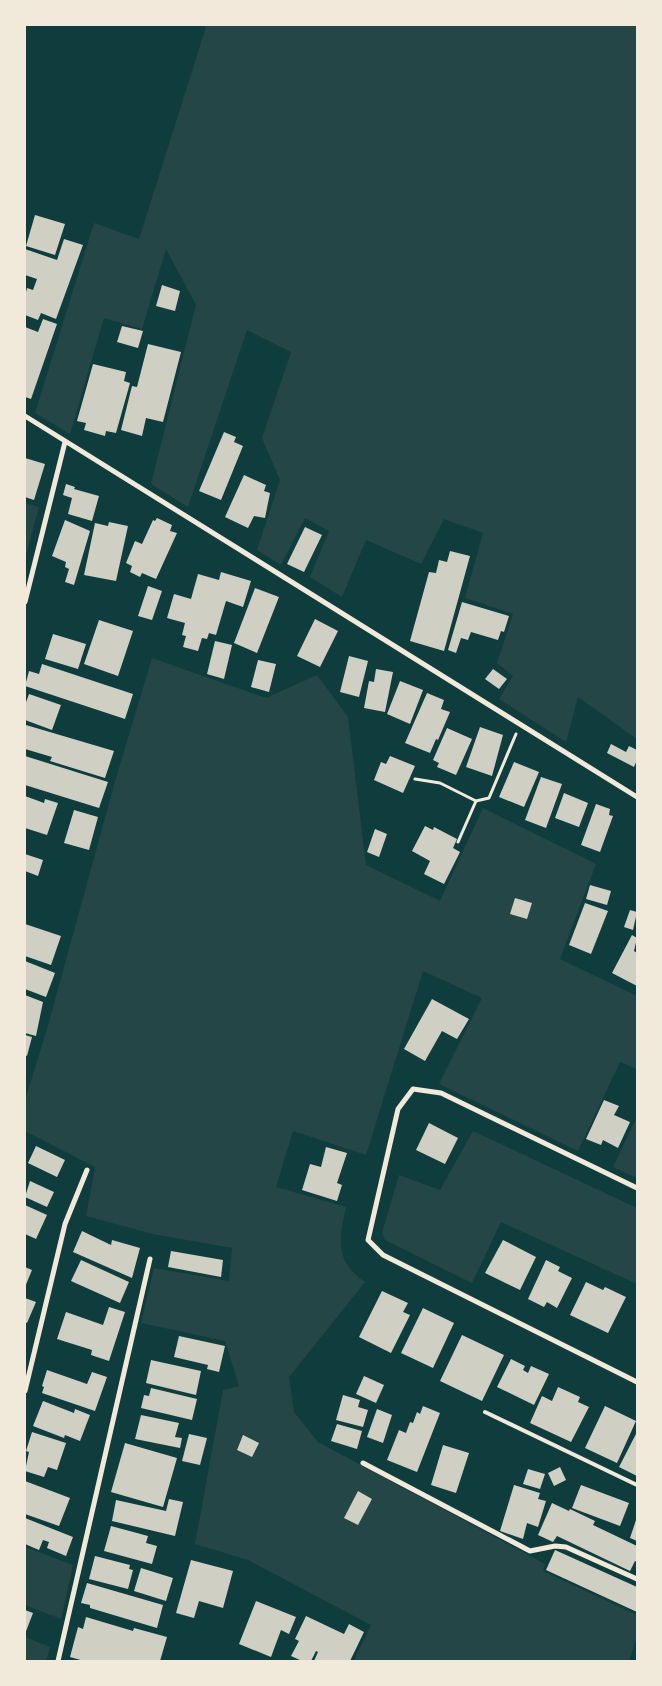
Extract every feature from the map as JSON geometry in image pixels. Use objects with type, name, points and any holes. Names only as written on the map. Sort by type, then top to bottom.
[{"type":"street","points":[[25,416],[637,796]]},
{"type":"street","points":[[25,602],[65,442]]},
{"type":"street","points":[[637,1188],[441,1093],[413,1089],[398,1109],[368,1240],[383,1255],[637,1382]]},
{"type":"street","points":[[25,1391],[65,1224],[86,1170]]},
{"type":"street","points":[[58,1661],[150,1259]]},
{"type":"street","points":[[363,1463],[530,1551],[555,1546],[566,1547],[637,1579]]},
{"type":"lane","points":[[485,1412],[637,1485]]},
{"type":"path","points":[[416,779],[440,783],[476,801],[489,798],[520,725]]},
{"type":"path","points":[[458,842],[476,801]]},
{"type":"shaded area","points":[[203,25],[637,25],[637,739],[578,697],[566,742],[499,699],[513,676],[497,663],[513,614],[465,598],[483,533],[444,519],[421,564],[366,540],[342,597],[310,577],[329,531],[305,518],[281,565],[257,550],[280,480],[262,438],[291,352],[247,330],[188,507],[151,484],[196,305],[166,249],[142,329],[104,318],[70,434],[35,413],[94,223],[139,239],[206,27]]},
{"type":"shaded area","points":[[25,503],[39,507],[25,558]]},
{"type":"shaded area","points":[[152,658],[266,698],[317,675],[348,717],[366,865],[440,901],[483,808],[596,864],[560,959],[637,996],[637,1069],[620,1062],[578,1151],[439,1084],[482,998],[423,971],[366,1155],[293,1131],[276,1187],[346,1207],[341,1249],[348,1266],[365,1282],[289,1377],[294,1412],[318,1442],[545,1564],[543,1571],[637,1615],[637,1637],[629,1661],[354,1661],[371,1625],[248,1560],[195,1544],[223,1390],[239,1386],[225,1341],[141,1323],[154,1268],[229,1281],[232,1248],[153,1234],[86,1216],[95,1167],[25,1131],[25,1100],[47,1029],[116,778]]},
{"type":"shaded area","points":[[637,1117],[637,1178],[613,1167]]},
{"type":"shaded area","points":[[473,1131],[637,1208],[637,1284],[501,1222],[472,1283],[385,1240],[382,1233],[399,1175],[440,1190]]},
{"type":"shaded area","points":[[25,1547],[73,1565],[61,1619],[25,1605]]},
{"type":"shaded area","points":[[25,1637],[50,1647],[46,1661],[25,1661]]},
{"type":"building","points":[[35,215],[65,224],[55,255],[26,246]]},
{"type":"building","points":[[64,239],[83,245],[56,319],[41,313],[38,320],[25,315],[27,288],[33,290],[37,279],[25,275],[25,249],[57,260]]},
{"type":"building","points":[[162,285],[180,291],[175,311],[156,306]]},
{"type":"building","points":[[43,319],[57,324],[31,399],[25,397],[25,327],[38,332]]},
{"type":"building","points":[[122,326],[143,331],[138,348],[117,342]]},
{"type":"building","points":[[148,344],[181,352],[163,422],[146,418],[142,436],[121,430],[132,386],[137,387]]},
{"type":"building","points":[[93,364],[126,372],[124,381],[130,383],[116,433],[106,431],[105,436],[84,430],[86,423],[77,421]]},
{"type":"building","points":[[224,432],[236,437],[234,442],[243,446],[221,500],[199,491]]},
{"type":"building","points":[[25,458],[45,464],[34,500],[25,497]]},
{"type":"building","points":[[244,475],[266,485],[264,491],[270,493],[265,518],[254,516],[248,528],[225,517]]},
{"type":"building","points":[[66,484],[75,487],[74,489],[99,496],[92,521],[68,514],[72,498],[63,495]]},
{"type":"building","points":[[157,518],[172,525],[170,531],[177,533],[156,579],[142,573],[140,577],[130,572],[132,566],[126,563],[135,541],[142,544],[153,520],[155,521]]},
{"type":"building","points":[[65,520],[90,531],[74,585],[65,582],[69,569],[65,567],[66,562],[52,556]]},
{"type":"building","points":[[109,522],[128,526],[116,581],[84,575],[95,523],[108,526]]},
{"type":"building","points":[[305,527],[322,535],[304,572],[287,564]]},
{"type":"building","points":[[450,551],[470,556],[444,651],[410,641],[429,572],[436,573],[439,560],[447,562]]},
{"type":"building","points":[[221,572],[251,581],[243,607],[226,601],[216,635],[209,633],[207,639],[202,638],[198,651],[183,647],[186,636],[182,635],[185,623],[167,618],[174,594],[191,599],[198,574],[219,580]]},
{"type":"building","points":[[148,586],[162,591],[152,620],[138,616]]},
{"type":"building","points":[[255,588],[279,597],[257,653],[234,643]]},
{"type":"building","points":[[462,602],[509,616],[504,632],[501,631],[498,640],[471,632],[468,640],[461,638],[456,653],[448,650]]},
{"type":"building","points":[[315,619],[338,631],[320,667],[297,656]]},
{"type":"building","points":[[99,620],[133,631],[118,676],[84,664]]},
{"type":"building","points":[[53,634],[86,644],[78,669],[45,659]]},
{"type":"building","points":[[215,641],[232,645],[224,679],[207,674]]},
{"type":"building","points":[[349,656],[368,661],[359,697],[340,692]]},
{"type":"building","points":[[258,660],[276,664],[269,692],[251,687]]},
{"type":"building","points":[[42,664],[133,694],[125,719],[25,686],[29,671],[39,674]]},
{"type":"building","points":[[376,669],[393,672],[385,712],[364,708],[369,681],[374,682]]},
{"type":"building","points":[[493,669],[507,679],[499,689],[485,679]]},
{"type":"building","points":[[400,681],[423,690],[410,724],[387,714]]},
{"type":"building","points":[[427,693],[444,700],[441,709],[450,712],[430,753],[405,743]]},
{"type":"building","points":[[29,694],[61,705],[52,730],[25,720],[25,705]]},
{"type":"building","points":[[26,725],[114,751],[105,778],[50,761],[52,757],[25,749]]},
{"type":"building","points":[[480,727],[503,735],[492,776],[466,767]]},
{"type":"building","points":[[447,728],[472,739],[456,775],[437,767],[439,763],[433,760]]},
{"type":"building","points":[[611,744],[626,752],[629,746],[637,750],[637,760],[634,767],[607,753]]},
{"type":"building","points":[[25,756],[108,782],[99,808],[25,785]]},
{"type":"building","points":[[390,756],[415,766],[403,793],[374,780],[381,762],[386,764]]},
{"type":"building","points":[[514,762],[539,772],[524,807],[499,797]]},
{"type":"building","points":[[541,777],[562,784],[546,828],[525,820]]},
{"type":"building","points":[[564,793],[588,803],[579,827],[555,818]]},
{"type":"building","points":[[25,796],[44,803],[45,799],[58,803],[47,835],[25,828]]},
{"type":"building","points":[[596,804],[610,809],[609,815],[613,816],[600,852],[581,845]]},
{"type":"building","points":[[74,810],[98,817],[89,850],[64,843]]},
{"type":"building","points":[[425,826],[433,830],[434,827],[457,839],[453,848],[460,852],[444,884],[424,874],[430,861],[412,851]]},
{"type":"building","points":[[375,829],[387,834],[379,857],[367,852]]},
{"type":"building","points":[[25,854],[43,860],[38,876],[25,871]]},
{"type":"building","points":[[590,885],[611,891],[607,905],[586,899]]},
{"type":"building","points":[[515,898],[532,903],[527,919],[510,914]]},
{"type":"building","points":[[585,903],[608,911],[591,954],[569,945]]},
{"type":"building","points":[[630,910],[637,912],[633,930],[624,927]]},
{"type":"building","points":[[25,924],[61,936],[51,965],[25,956]]},
{"type":"building","points":[[632,935],[637,938],[634,951],[637,953],[637,986],[612,973]]},
{"type":"building","points":[[25,961],[55,973],[46,997],[25,989]]},
{"type":"building","points":[[25,995],[43,1002],[36,1036],[25,1033]]},
{"type":"building","points":[[432,999],[469,1019],[457,1039],[442,1031],[425,1061],[404,1049]]},
{"type":"building","points":[[25,1035],[32,1037],[27,1056],[25,1055]]},
{"type":"building","points":[[604,1100],[619,1106],[614,1115],[630,1122],[618,1148],[603,1140],[601,1145],[586,1139]]},
{"type":"building","points":[[429,1123],[458,1138],[445,1164],[416,1150]]},
{"type":"building","points":[[36,1146],[65,1160],[57,1177],[28,1163]]},
{"type":"building","points":[[326,1147],[347,1153],[337,1183],[342,1185],[337,1201],[302,1190],[310,1164],[321,1167]]},
{"type":"building","points":[[30,1181],[54,1192],[47,1207],[25,1197]]},
{"type":"building","points":[[25,1205],[47,1215],[36,1239],[25,1234]]},
{"type":"building","points":[[82,1231],[111,1245],[112,1240],[140,1248],[132,1278],[73,1252]]},
{"type":"building","points":[[503,1240],[536,1257],[520,1290],[485,1273]]},
{"type":"building","points":[[171,1251],[223,1260],[221,1277],[168,1267]]},
{"type":"building","points":[[81,1260],[129,1282],[120,1303],[71,1281]]},
{"type":"building","points":[[546,1260],[560,1267],[558,1271],[572,1278],[557,1308],[547,1302],[544,1307],[528,1299]]},
{"type":"building","points":[[25,1267],[32,1270],[25,1287]]},
{"type":"building","points":[[586,1282],[603,1290],[605,1287],[626,1297],[608,1333],[570,1315]]},
{"type":"building","points":[[382,1291],[408,1303],[403,1312],[410,1315],[391,1353],[359,1337]]},
{"type":"building","points":[[25,1298],[36,1302],[27,1323],[25,1322]]},
{"type":"building","points":[[109,1307],[125,1312],[109,1361],[91,1355],[92,1350],[57,1339],[66,1312],[103,1325]]},
{"type":"building","points":[[423,1308],[454,1323],[433,1368],[401,1353]]},
{"type":"building","points":[[462,1335],[504,1355],[482,1401],[440,1381]]},
{"type":"building","points":[[179,1336],[225,1346],[219,1372],[207,1369],[208,1365],[174,1357]]},
{"type":"building","points":[[511,1359],[525,1366],[523,1370],[528,1373],[531,1366],[549,1374],[534,1405],[497,1387]]},
{"type":"building","points":[[151,1360],[201,1371],[196,1395],[146,1383]]},
{"type":"building","points":[[47,1370],[87,1384],[92,1372],[107,1377],[95,1411],[42,1393]]},
{"type":"building","points":[[364,1376],[384,1385],[376,1403],[356,1394]]},
{"type":"building","points":[[558,1387],[580,1397],[578,1402],[589,1407],[571,1442],[530,1423],[542,1396],[552,1401]]},
{"type":"building","points":[[151,1388],[197,1399],[192,1420],[141,1408],[144,1395],[149,1396]]},
{"type":"building","points":[[343,1395],[360,1400],[358,1407],[368,1410],[363,1427],[336,1420]]},
{"type":"building","points":[[43,1401],[74,1413],[75,1409],[90,1415],[80,1441],[65,1435],[64,1438],[33,1426]]},
{"type":"building","points":[[423,1406],[440,1413],[417,1472],[387,1460],[399,1430],[406,1433],[410,1422],[413,1423],[417,1412],[420,1414]]},
{"type":"building","points":[[605,1406],[636,1421],[617,1463],[585,1448]]},
{"type":"building","points":[[377,1409],[392,1415],[383,1443],[367,1437]]},
{"type":"building","points":[[141,1415],[179,1423],[175,1437],[182,1438],[180,1448],[135,1439]]},
{"type":"building","points":[[337,1424],[362,1431],[357,1449],[331,1441]]},
{"type":"building","points":[[32,1432],[66,1443],[57,1470],[48,1467],[44,1477],[25,1471],[29,1452],[26,1451]]},
{"type":"building","points":[[637,1432],[637,1476],[619,1467]]},
{"type":"building","points":[[189,1434],[207,1438],[200,1465],[182,1461]]},
{"type":"building","points":[[243,1435],[259,1443],[252,1457],[237,1450]]},
{"type":"building","points":[[125,1443],[177,1458],[163,1507],[111,1492]]},
{"type":"building","points":[[443,1445],[469,1453],[456,1493],[431,1485]]},
{"type":"building","points":[[560,1467],[566,1480],[554,1486],[548,1473]]},
{"type":"building","points":[[528,1469],[545,1474],[540,1489],[523,1484]]},
{"type":"building","points":[[25,1481],[70,1498],[59,1526],[25,1514]]},
{"type":"building","points":[[514,1485],[540,1493],[538,1499],[546,1501],[538,1527],[527,1523],[523,1539],[500,1531]]},
{"type":"building","points":[[581,1485],[629,1503],[620,1526],[572,1508]]},
{"type":"building","points":[[358,1491],[372,1499],[358,1525],[344,1518]]},
{"type":"building","points":[[169,1499],[183,1502],[175,1536],[112,1521],[116,1500],[166,1511]]},
{"type":"building","points":[[552,1503],[595,1521],[593,1525],[637,1546],[637,1562],[635,1561],[630,1571],[557,1536],[553,1542],[538,1535]]},
{"type":"building","points":[[637,1517],[637,1541],[630,1538]]},
{"type":"building","points":[[25,1518],[73,1537],[66,1556],[47,1548],[49,1542],[43,1540],[39,1550],[25,1544]]},
{"type":"building","points":[[111,1526],[148,1536],[146,1543],[157,1546],[152,1564],[104,1551]]},
{"type":"building","points":[[555,1550],[637,1587],[637,1612],[546,1570]]},
{"type":"building","points":[[95,1556],[130,1565],[129,1569],[133,1570],[128,1589],[89,1579]]},
{"type":"building","points":[[191,1560],[233,1571],[223,1608],[199,1601],[194,1618],[176,1613]]},
{"type":"building","points":[[141,1568],[173,1578],[166,1601],[134,1591]]},
{"type":"building","points":[[87,1583],[163,1605],[157,1628],[90,1608],[90,1605],[81,1603]]},
{"type":"building","points":[[256,1601],[296,1617],[289,1634],[281,1630],[271,1657],[239,1644]]},
{"type":"building","points":[[25,1610],[33,1613],[25,1634]]},
{"type":"building","points":[[306,1616],[344,1634],[349,1624],[364,1632],[350,1661],[314,1661],[318,1652],[316,1651],[311,1661],[302,1661],[291,1656],[299,1641],[295,1639]]},
{"type":"building","points":[[86,1617],[133,1631],[134,1628],[167,1637],[160,1661],[84,1661],[70,1657],[78,1627],[83,1629]]}]
